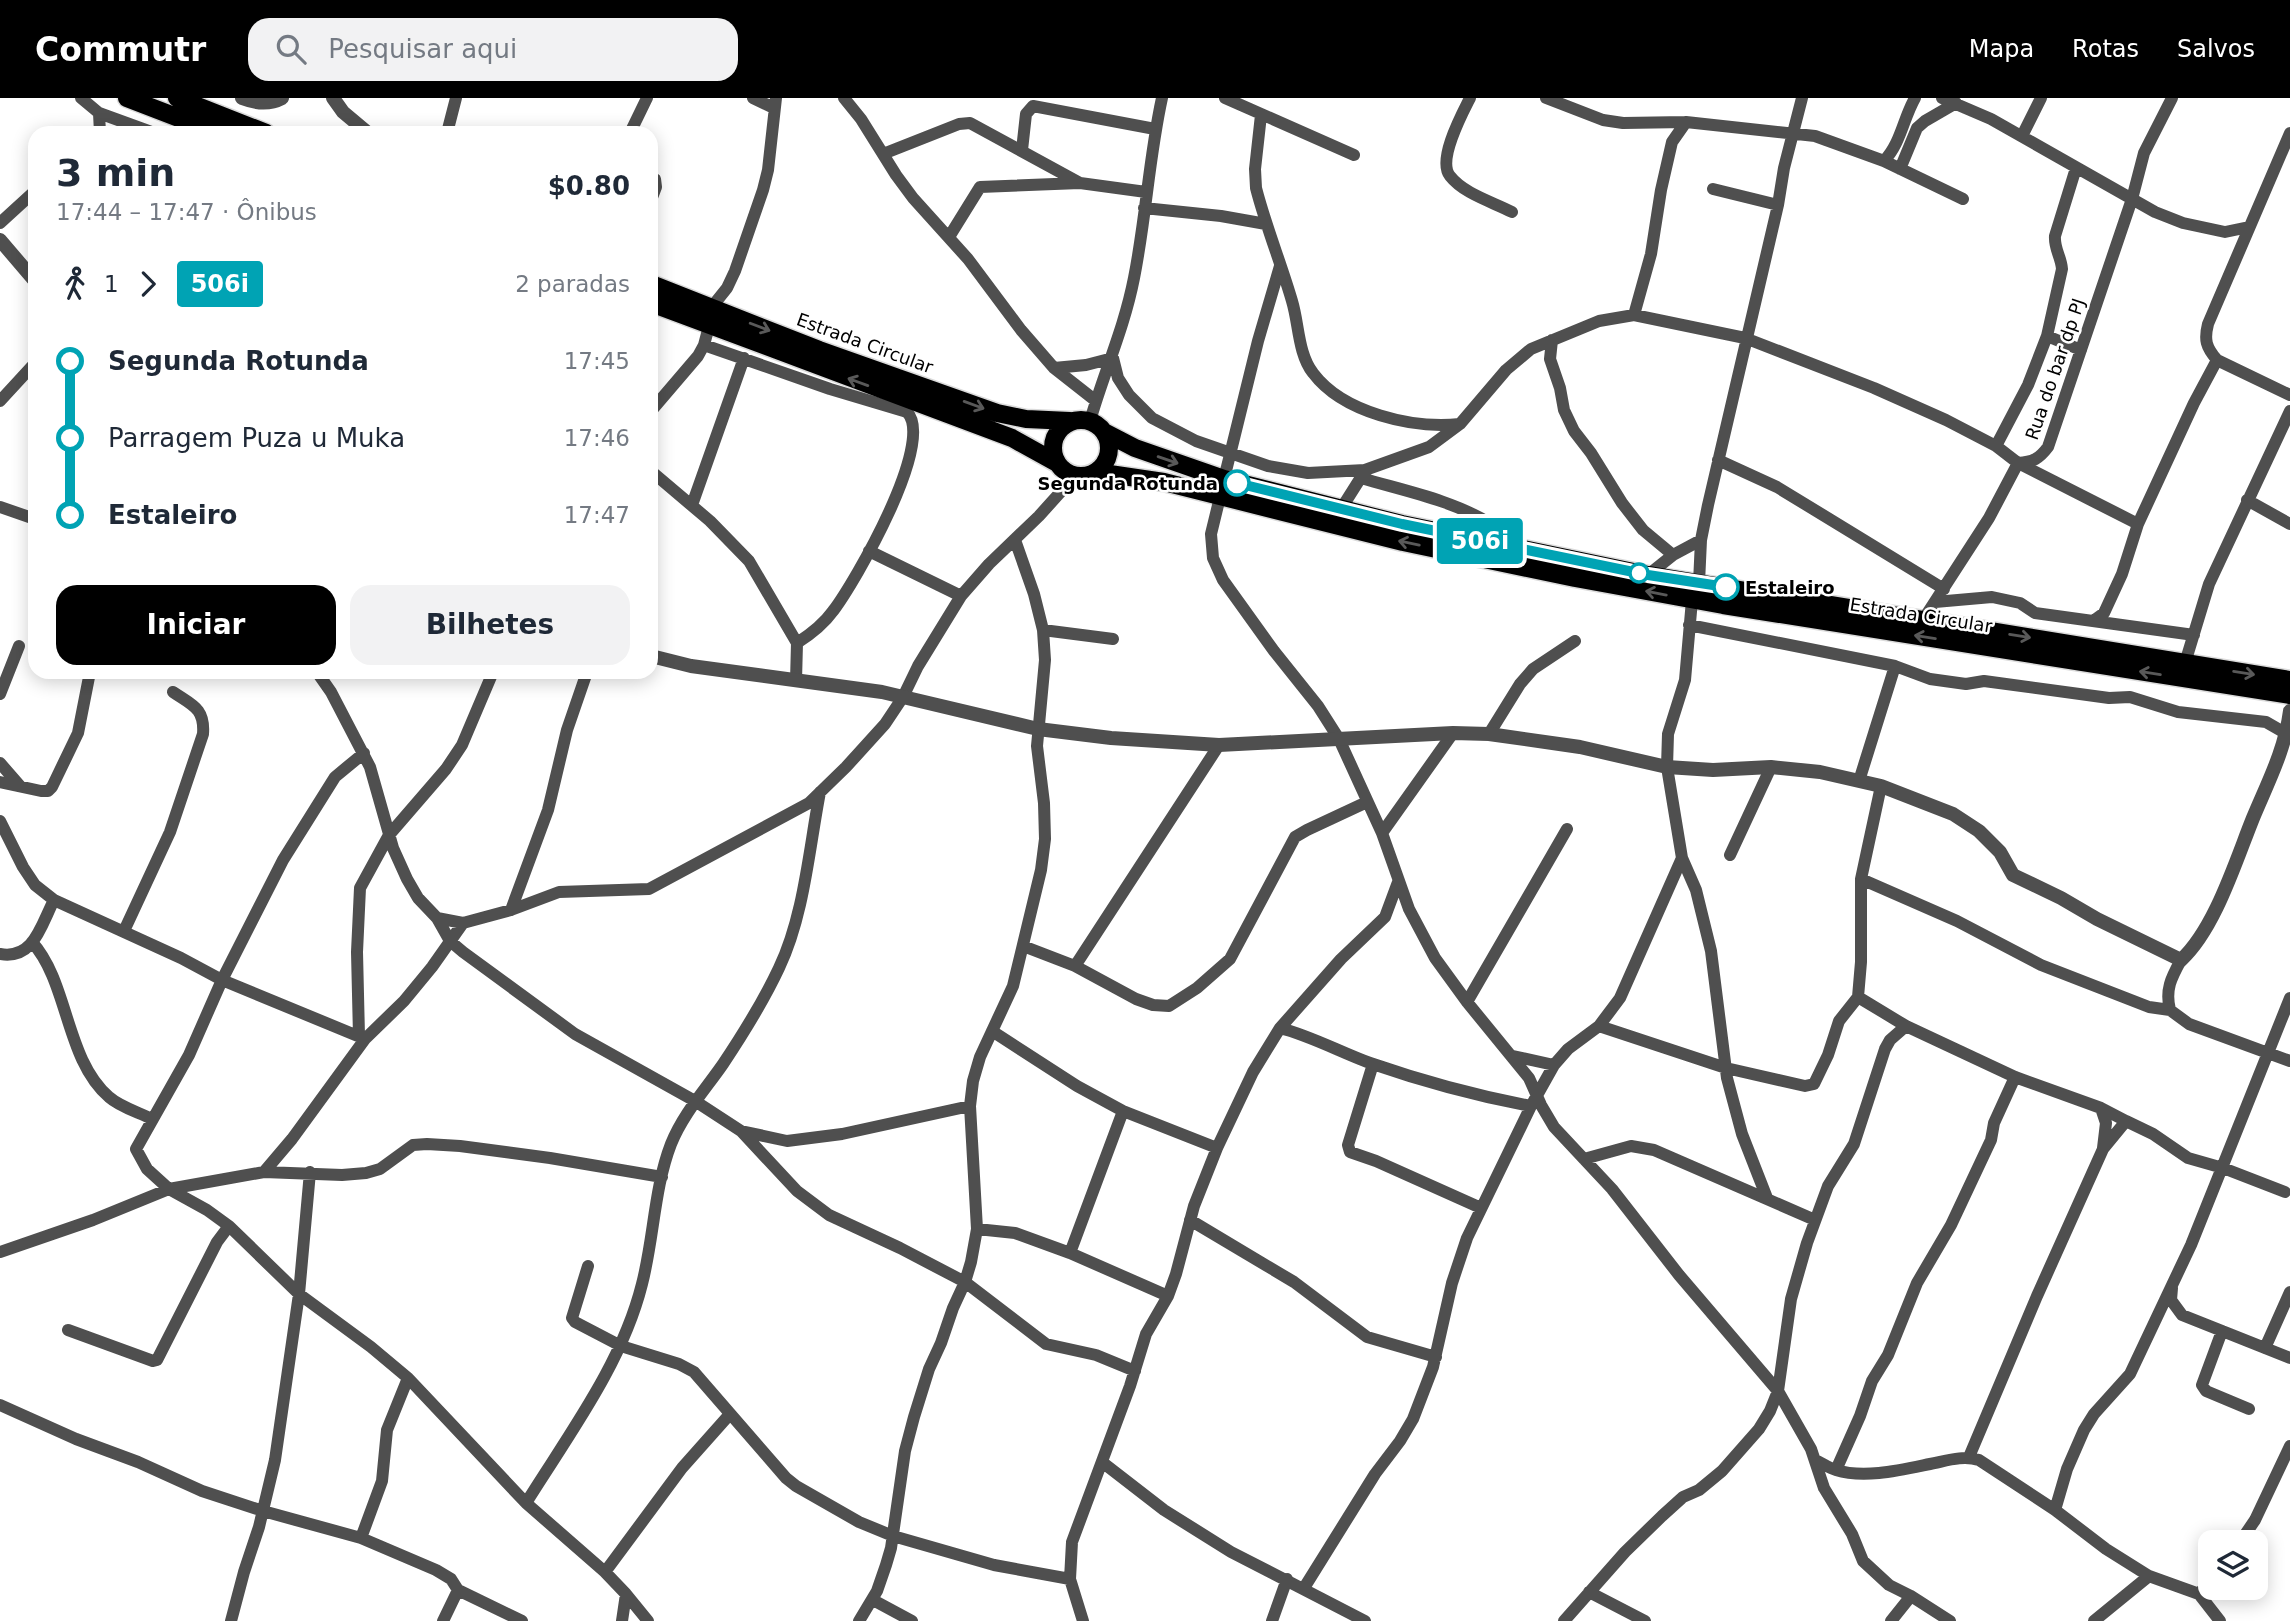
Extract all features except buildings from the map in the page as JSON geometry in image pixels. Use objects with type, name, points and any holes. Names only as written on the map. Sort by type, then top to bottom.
[{"type":"main road","points":[[127,98],[200,126]]},
{"type":"main road","points":[[177,98],[248,126]]},
{"type":"main road","name":"Estrada Circular","points":[[658,288],[710,317],[1012,438],[1057,463]]},
{"type":"main road","name":"Estrada Circular","points":[[658,305],[710,317],[733,317],[997,413],[1026,419],[1070,421]]},
{"type":"main road","points":[[1070,421],[1090,421],[1099,426],[1110,443],[1109,455],[1104,465],[1086,476],[1075,476],[1064,471],[1057,463],[1053,444],[1056,434],[1070,421]]},
{"type":"main road","name":"Estrada Circular","points":[[1105,433],[1222,488],[1403,542],[2290,695]]},
{"type":"main road","name":"Estrada Circular","points":[[1096,472],[1222,488],[1341,509],[1648,575],[1696,591],[1923,620],[2290,680]]},
{"type":"street","points":[[81,98],[99,113],[135,126]]},
{"type":"street","points":[[242,98],[274,102],[282,98]]},
{"type":"street","points":[[333,98],[344,105],[362,126]]},
{"type":"street","points":[[449,126],[456,98]]},
{"type":"street","points":[[633,126],[647,98]]},
{"type":"street","points":[[658,403],[688,369],[704,345],[710,317],[727,288],[740,257],[763,190],[768,170],[775,103],[753,98]]},
{"type":"street","points":[[844,98],[913,198],[968,259],[1021,330],[1054,368],[1096,401]]},
{"type":"street","points":[[1090,421],[1113,358],[1135,276],[1155,129],[1163,98]]},
{"type":"street","points":[[1225,98],[1354,155]]},
{"type":"street","points":[[1470,98],[1454,133],[1447,169],[1450,176],[1470,191],[1513,212]]},
{"type":"street","points":[[1546,98],[1603,120],[1623,124],[1686,122],[1815,136],[1884,162],[1963,199]]},
{"type":"street","points":[[1767,1198],[1742,1134],[1726,1068],[1711,951],[1696,890],[1682,858],[1667,767],[1668,734],[1685,680],[1689,625],[1696,591],[1701,540],[1745,338],[1802,98]]},
{"type":"street","points":[[1884,162],[1893,152],[1915,98]]},
{"type":"street","points":[[1942,98],[1981,114],[2132,199],[2183,223],[2225,232],[2249,227]]},
{"type":"street","points":[[2022,136],[2041,98]]},
{"type":"street","name":"Rua do bar dp PJ","points":[[2018,463],[2033,462],[2042,456],[2048,447],[2132,199],[2144,153],[2172,98]]},
{"type":"street","points":[[1900,169],[1917,128],[1956,103]]},
{"type":"street","points":[[1022,150],[1026,114],[1033,106],[1155,129]]},
{"type":"street","points":[[99,113],[101,126]]},
{"type":"street","points":[[1261,115],[1255,169],[1256,188],[1293,303],[1301,344],[1311,372],[1331,391],[1361,409],[1435,426],[1460,424]]},
{"type":"street","points":[[1658,121],[1672,142]]},
{"type":"street","points":[[883,153],[970,122],[1080,183]]},
{"type":"street","points":[[1634,315],[1651,254],[1672,142],[1686,122]]},
{"type":"street","points":[[2290,133],[2204,339],[2217,360],[2290,396]]},
{"type":"street","points":[[1996,446],[2028,385],[2047,336],[2062,269],[2061,260],[2054,247],[2055,236],[2076,168]]},
{"type":"street","points":[[949,237],[980,187],[1080,183],[1146,192]]},
{"type":"street","points":[[1713,190],[1778,205]]},
{"type":"street","points":[[0,223],[28,197]]},
{"type":"street","points":[[1144,208],[1266,224]]},
{"type":"street","points":[[2225,232],[2241,247]]},
{"type":"street","points":[[0,240],[28,273]]},
{"type":"street","points":[[1280,266],[1211,534],[1213,558],[1223,580],[1318,706],[1339,739],[1382,833],[1409,909],[1435,958],[1529,1078],[1534,1101],[1554,1127],[1612,1189],[1730,1338],[1778,1391],[1815,1460],[1825,1488],[1852,1534],[1863,1561],[1889,1585],[1911,1595],[1950,1621]]},
{"type":"street","points":[[727,288],[733,317]]},
{"type":"street","points":[[1341,509],[1363,474],[1429,447],[1460,424],[1506,370],[1531,349],[1599,321],[1634,315],[1745,338],[1874,387],[1996,446],[2018,463],[2138,524]]},
{"type":"street","points":[[2047,336],[2081,350]]},
{"type":"street","points":[[1552,340],[1550,359],[1564,410],[1574,431],[1643,530],[1673,555]]},
{"type":"street","points":[[704,345],[906,412],[914,423],[902,485],[869,551],[831,614],[814,632],[797,643]]},
{"type":"street","points":[[692,505],[744,358]]},
{"type":"street","points":[[1054,368],[1086,365],[1113,358]]},
{"type":"street","points":[[1113,358],[1118,378],[1129,395],[1152,418],[1196,441],[1268,466],[1308,473],[1363,474],[1473,514],[1492,524],[1528,551]]},
{"type":"street","points":[[2102,619],[2122,574],[2138,524],[2194,402],[2217,360]]},
{"type":"street","points":[[0,401],[28,371]]},
{"type":"street","points":[[2185,663],[2209,584],[2290,411]]},
{"type":"street","points":[[1718,460],[1787,492],[1944,589]]},
{"type":"street","points":[[1923,620],[1989,518],[2018,463]]},
{"type":"street","points":[[437,918],[463,923],[511,910],[559,892],[649,889],[800,808],[820,792],[885,724],[904,697],[918,666],[961,596],[1075,476]]},
{"type":"street","points":[[658,477],[710,521],[749,561],[797,643],[796,681]]},
{"type":"street","points":[[2247,500],[2290,524]]},
{"type":"street","points":[[0,508],[28,517]]},
{"type":"street","points":[[859,1621],[873,1600],[886,1565],[893,1536],[905,1451],[914,1417],[929,1369],[965,1282],[977,1229],[970,1106],[973,1082],[980,1057],[1013,986],[1041,870],[1045,839],[1044,803],[1037,746],[1044,687],[1043,630],[1034,594],[1015,540]]},
{"type":"street","points":[[1648,575],[1673,555],[1701,540]]},
{"type":"street","points":[[869,551],[961,596]]},
{"type":"street","points":[[1935,602],[2000,598],[2020,603],[2035,613],[2102,619],[2194,635]]},
{"type":"street","points":[[1689,625],[1895,666],[1930,679],[1966,684],[1984,681],[2109,698],[2130,697],[2178,712],[2266,722],[2288,735]]},
{"type":"street","points":[[1043,630],[1113,639]]},
{"type":"street","points":[[1489,734],[1520,684],[1533,669],[1575,642]]},
{"type":"street","points":[[0,694],[19,646]]},
{"type":"street","points":[[658,658],[691,666],[863,689],[1038,729],[1111,738],[1219,745],[1453,733],[1489,734],[1580,747],[1667,767],[1771,767],[1820,772],[1881,786],[1953,814],[1979,831],[2000,852],[2013,875],[2180,960]]},
{"type":"street","points":[[1859,781],[1895,666]]},
{"type":"street","points":[[0,782],[41,791],[48,791],[52,787],[78,733],[89,679]]},
{"type":"street","points":[[322,679],[370,767],[389,835],[407,879],[418,898],[437,918],[450,941],[575,1034],[695,1101],[741,1131],[797,1191],[829,1215],[965,1282],[1045,1345],[1096,1355],[1135,1371]]},
{"type":"street","points":[[362,1038],[357,952],[360,888],[389,835],[446,769],[462,745],[490,679]]},
{"type":"street","points":[[511,910],[548,810],[567,730],[585,679]]},
{"type":"street","points":[[124,932],[170,831],[203,734],[204,719],[198,709],[173,692]]},
{"type":"street","points":[[2170,1010],[2166,996],[2170,981],[2180,960],[2203,931],[2235,867],[2288,735],[2290,712]]},
{"type":"street","points":[[1382,833],[1453,733]]},
{"type":"street","points":[[1075,966],[1219,745]]},
{"type":"street","points":[[364,753],[335,777],[283,860],[222,979],[188,1055],[136,1149],[147,1170],[169,1189],[229,1226],[299,1294],[408,1378],[526,1503],[605,1572],[648,1621]]},
{"type":"street","points":[[0,763],[20,786]]},
{"type":"street","points":[[1730,855],[1771,767]]},
{"type":"street","points":[[1599,1026],[1726,1068],[1805,1086],[1814,1084],[1828,1055],[1839,1021],[1858,997],[1861,962],[1861,879],[1881,786]]},
{"type":"street","points":[[526,1503],[621,1346],[642,1283],[671,1143],[695,1101],[722,1065],[779,967],[798,915],[820,792]]},
{"type":"street","points":[[1023,946],[1075,966],[1136,999],[1162,1006],[1179,1001],[1230,959],[1295,837],[1367,802]]},
{"type":"street","points":[[0,821],[35,885],[54,900],[222,979],[362,1038]]},
{"type":"street","points":[[1467,1002],[1567,829]]},
{"type":"street","points":[[1304,1588],[1375,1474],[1413,1419],[1436,1357],[1451,1283],[1467,1238],[1534,1101],[1554,1065],[1568,1049],[1599,1026],[1620,998],[1682,858]]},
{"type":"street","points":[[1861,879],[1957,921],[2041,965],[2149,1007],[2170,1010],[2189,1024],[2290,1061]]},
{"type":"street","points":[[1385,917],[1398,883]]},
{"type":"street","points":[[0,954],[14,956],[22,953],[32,942],[54,900]]},
{"type":"street","points":[[1083,1621],[1070,1579],[1072,1542],[1146,1334],[1168,1296],[1190,1220],[1216,1148],[1253,1073],[1280,1028],[1341,959],[1385,917],[1401,909],[1409,909]]},
{"type":"street","points":[[264,1172],[292,1139],[362,1038],[404,1001],[463,923]]},
{"type":"street","points":[[32,942],[45,956],[63,1010],[88,1068],[100,1088],[110,1098],[152,1119]]},
{"type":"street","points":[[1858,997],[1906,1026],[2015,1077],[2101,1108],[2172,1145],[2189,1158],[2285,1192]]},
{"type":"street","points":[[2055,1510],[2067,1469],[2084,1430],[2094,1414],[2130,1374],[2173,1284],[2223,1168],[2290,998]]},
{"type":"street","points":[[1293,1012],[1301,1034]]},
{"type":"street","points":[[1564,1621],[1625,1552],[1662,1516],[1722,1471],[1759,1429],[1770,1410],[1778,1391],[1791,1299],[1815,1220],[1828,1186],[1854,1144],[1889,1040],[1906,1026]]},
{"type":"street","points":[[1280,1028],[1373,1064],[1432,1083],[1534,1101]]},
{"type":"street","points":[[992,1031],[1077,1086],[1123,1111],[1216,1148]]},
{"type":"street","points":[[1513,1056],[1554,1065]]},
{"type":"street","points":[[1373,1064],[1348,1145],[1350,1152],[1481,1208]]},
{"type":"street","points":[[1836,1470],[1872,1381],[1888,1355],[1917,1283],[1951,1225],[1991,1140],[1994,1123],[2015,1077]]},
{"type":"street","points":[[741,1131],[788,1142],[852,1132],[970,1106]]},
{"type":"street","points":[[2101,1108],[2106,1123],[2103,1149]]},
{"type":"street","points":[[1070,1253],[1123,1111]]},
{"type":"street","points":[[1969,1457],[2103,1149],[2126,1122]]},
{"type":"street","points":[[0,1252],[93,1220],[169,1189],[264,1172],[342,1175],[366,1173],[380,1169],[413,1145],[460,1146],[662,1177]]},
{"type":"street","points":[[1584,1159],[1631,1146],[1654,1150],[1815,1220]]},
{"type":"street","points":[[231,1621],[275,1460],[299,1294],[310,1172]]},
{"type":"street","points":[[1190,1220],[1294,1282],[1367,1337],[1436,1357]]},
{"type":"street","points":[[68,1330],[157,1360],[216,1242],[229,1226]]},
{"type":"street","points":[[977,1229],[1015,1234],[1070,1253],[1168,1296]]},
{"type":"street","points":[[588,1266],[572,1318],[581,1327],[621,1346],[679,1364],[694,1372],[796,1486],[859,1522],[893,1536],[994,1565],[1070,1579]]},
{"type":"street","points":[[2173,1284],[2171,1300],[2182,1315],[2290,1358]]},
{"type":"street","points":[[2265,1348],[2290,1292]]},
{"type":"street","points":[[2222,1331],[2202,1385],[2206,1391],[2249,1409]]},
{"type":"street","points":[[361,1538],[382,1481],[387,1430],[408,1378]]},
{"type":"street","points":[[0,1405],[202,1491],[361,1538],[436,1570],[451,1579],[458,1590],[522,1621]]},
{"type":"street","points":[[605,1572],[682,1468],[730,1414]]},
{"type":"street","points":[[2248,1530],[2290,1446]]},
{"type":"street","points":[[1815,1460],[1836,1470],[1855,1473],[1879,1472],[1969,1457],[1979,1460],[2149,1576],[2198,1594]]},
{"type":"street","points":[[1102,1462],[1164,1510],[1231,1552],[1364,1621]]},
{"type":"street","points":[[2094,1621],[2149,1576]]},
{"type":"street","points":[[1272,1621],[1287,1579]]},
{"type":"street","points":[[443,1621],[458,1590]]},
{"type":"street","points":[[1589,1592],[1645,1621]]},
{"type":"street","points":[[622,1621],[626,1594]]},
{"type":"street","points":[[1891,1621],[1911,1595]]},
{"type":"street","points":[[873,1600],[912,1621]]},
{"type":"street","points":[[2204,1600],[2220,1621]]},
{"type":"bus line","name":"506i","points":[[1237,483],[1402,524],[1648,575],[1726,587]]},
{"type":"place","name":"Segunda Rotunda","points":[[1237,483]]},
{"type":"place","name":"Estaleiro","points":[[1726,587]]}]
